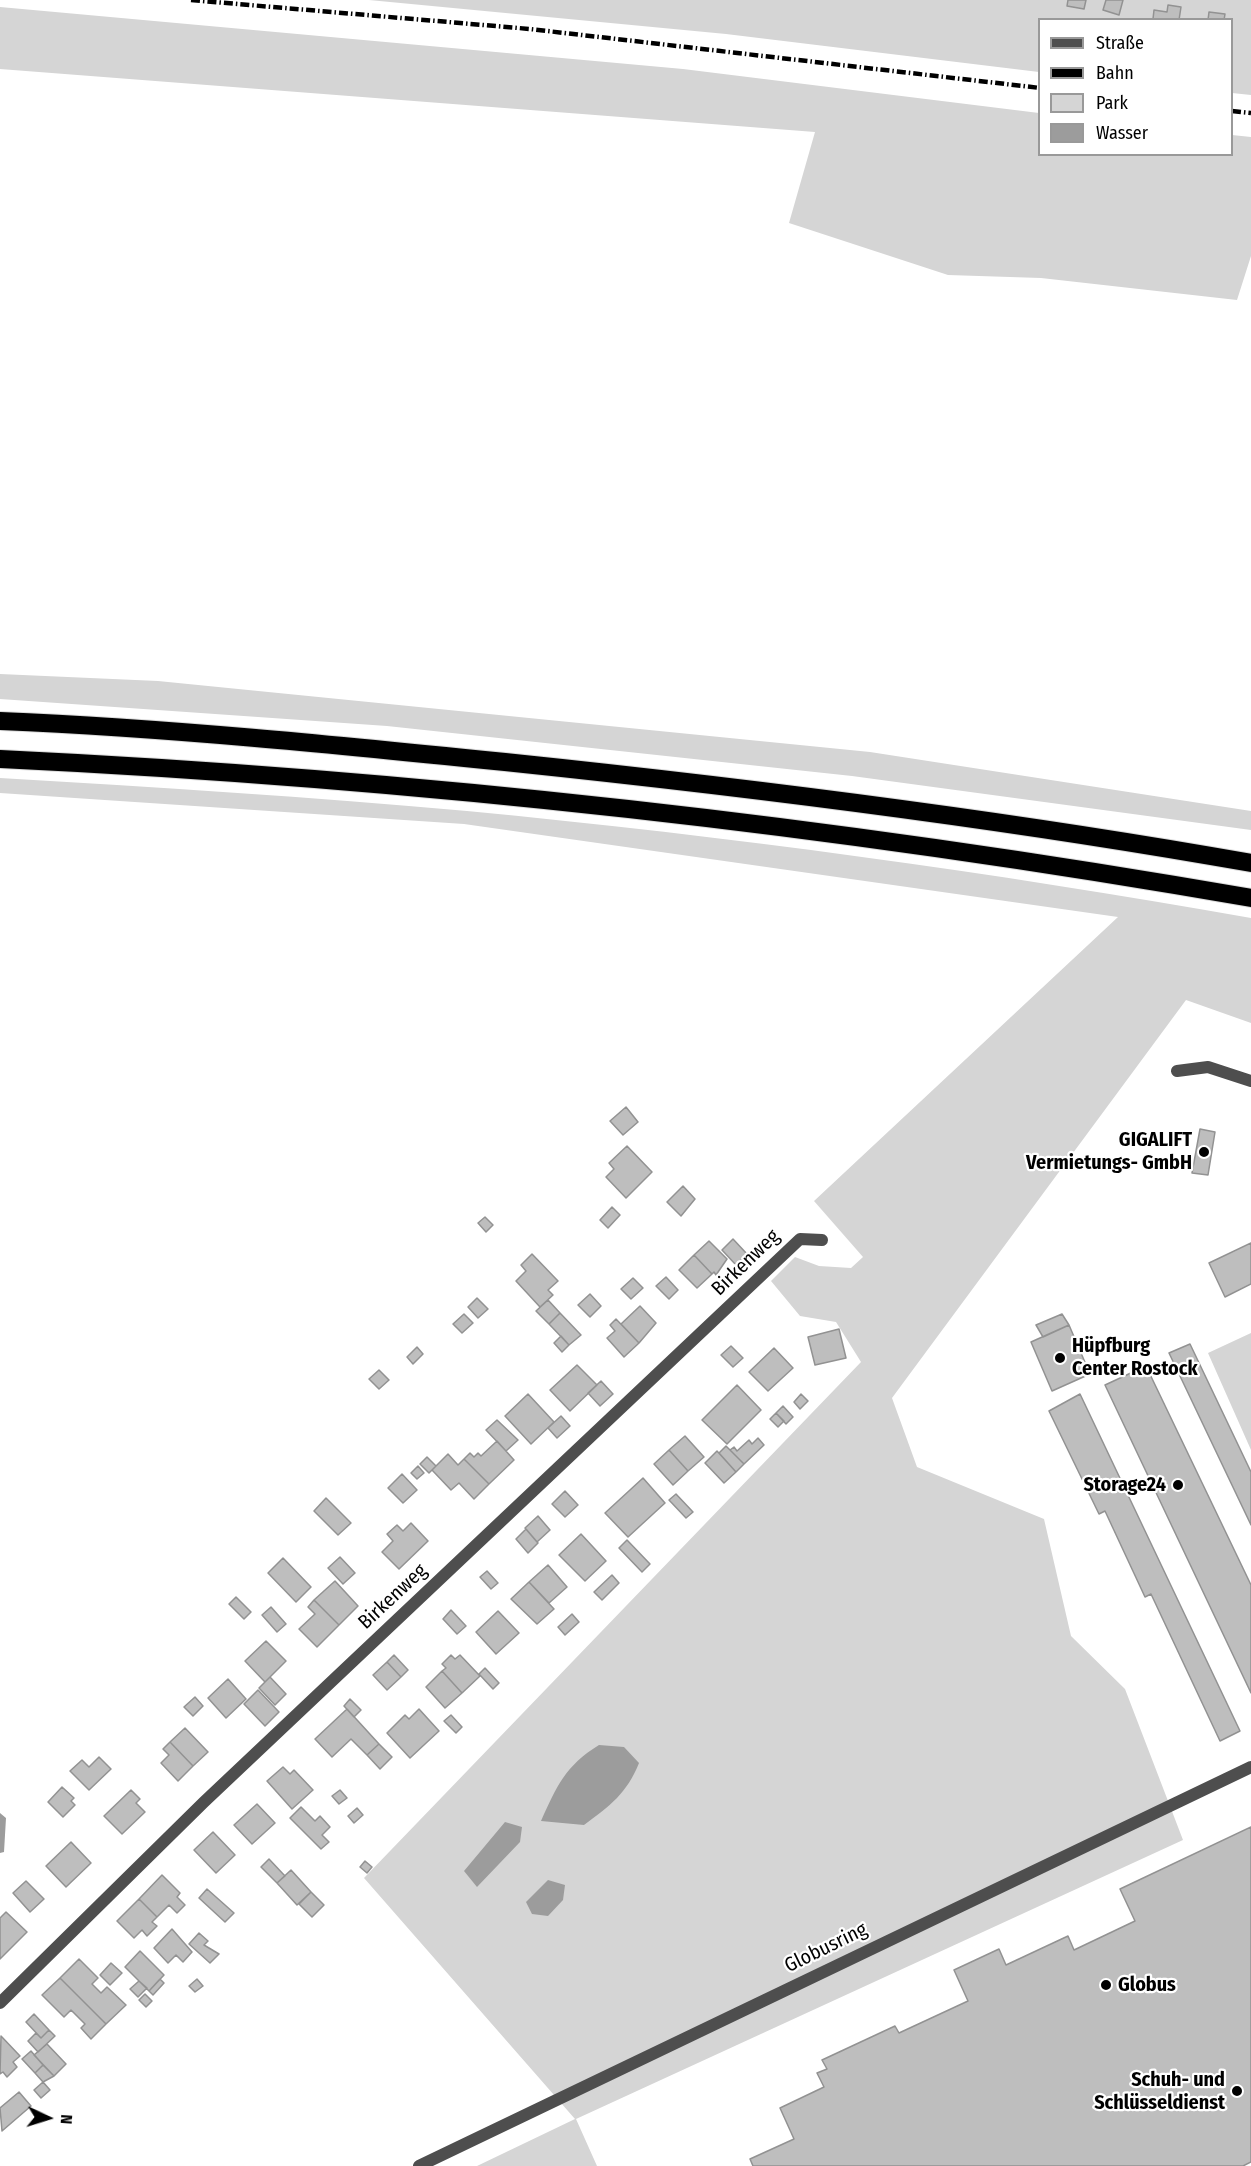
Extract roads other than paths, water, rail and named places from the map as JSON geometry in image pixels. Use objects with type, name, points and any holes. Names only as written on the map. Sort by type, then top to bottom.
[{"type":"highway","points":[[0,721],[361,747],[723,784],[1023,826],[1251,863]]},
{"type":"highway","points":[[0,759],[358,784],[720,820],[943,850],[1251,898]]},
{"type":"street","points":[[1176,1071],[1208,1067],[1251,1081]]},
{"type":"street","name":"Birkenweg","points":[[0,2003],[204,1802],[800,1239],[822,1240]]},
{"type":"street","name":"Globusring","points":[[419,2166],[1251,1767]]},
{"type":"water","points":[[599,1745],[624,1747],[639,1763],[623,1791],[610,1805],[584,1825],[541,1821],[563,1778],[578,1761]]},
{"type":"water","points":[[0,1813],[6,1818],[4,1852],[0,1853]]},
{"type":"water","points":[[505,1822],[522,1827],[520,1842],[477,1887],[464,1871]]},
{"type":"water","points":[[548,1880],[565,1885],[563,1900],[548,1916],[532,1914],[526,1902]]},
{"type":"railway","points":[[191,0],[530,29],[1038,88]]},
{"type":"railway","points":[[1233,111],[1251,113]]},
{"type":"place","name":"GIGALIFT Vermietungs- GmbH","points":[[1204,1152]]},
{"type":"place","name":"Hüpfburg Center Rostock","points":[[1060,1358]]},
{"type":"place","name":"Storage24","points":[[1178,1485]]},
{"type":"place","name":"Globus","points":[[1106,1985]]},
{"type":"place","name":"Schuh- und Schlüsseldienst","points":[[1237,2091]]}]
